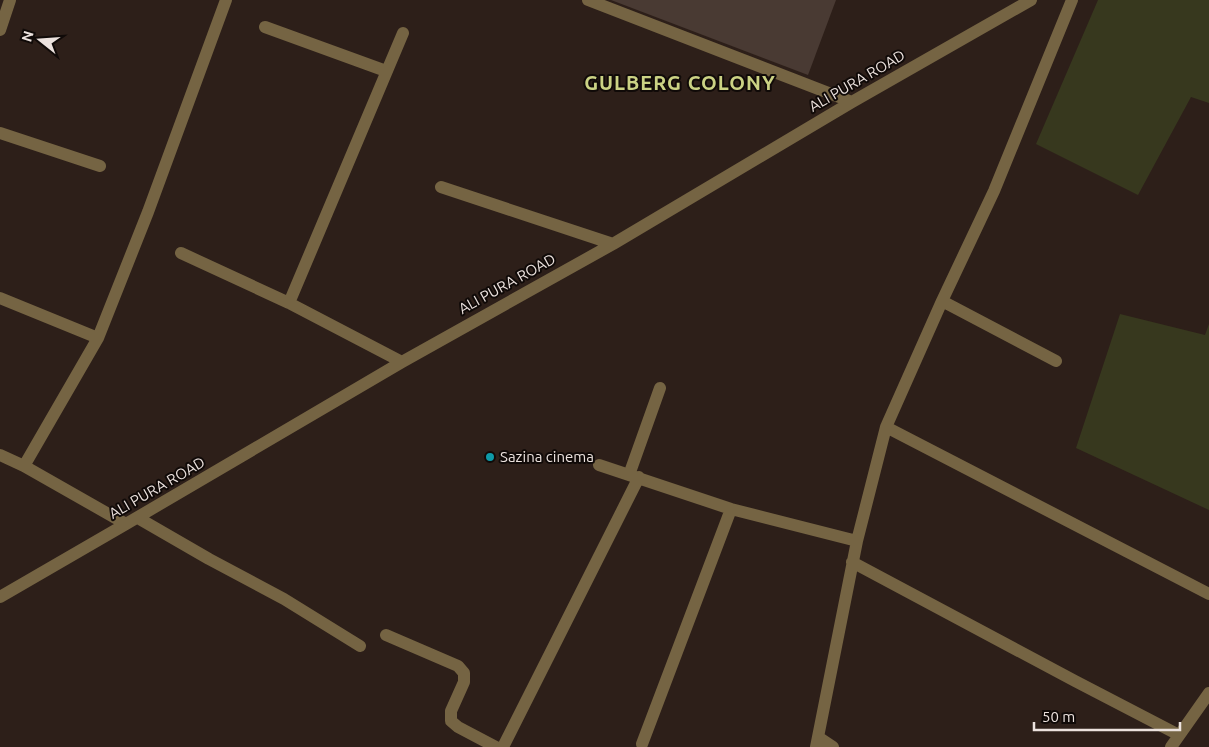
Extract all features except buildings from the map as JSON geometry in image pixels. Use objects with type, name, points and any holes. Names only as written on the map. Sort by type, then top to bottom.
[{"type":"street","points":[[0,30],[10,0]]},
{"type":"street","points":[[24,466],[98,338],[148,212],[226,0]]},
{"type":"street","points":[[588,0],[852,102]]},
{"type":"street","name":"ALI PURA ROAD","points":[[0,597],[402,362],[612,244],[852,102],[1031,0]]},
{"type":"street","points":[[833,747],[817,742],[852,562],[886,427],[942,301],[994,191],[1072,0]]},
{"type":"street","points":[[264,27],[386,71]]},
{"type":"street","points":[[289,303],[403,33]]},
{"type":"street","points":[[0,133],[100,166]]},
{"type":"street","points":[[441,187],[612,244]]},
{"type":"street","points":[[181,253],[289,303],[402,362]]},
{"type":"street","points":[[0,298],[98,338]]},
{"type":"street","points":[[942,301],[1056,361]]},
{"type":"street","points":[[503,747],[634,476],[660,388]]},
{"type":"street","points":[[886,427],[1209,594]]},
{"type":"street","points":[[0,455],[209,559],[284,599],[360,646]]},
{"type":"street","points":[[599,465],[731,509],[857,541]]},
{"type":"street","points":[[642,744],[731,509]]},
{"type":"street","points":[[852,562],[1075,681],[1179,734]]},
{"type":"street","points":[[386,635],[458,666],[464,673],[464,682],[452,711],[451,722],[496,747]]},
{"type":"street","points":[[1171,747],[1209,693]]},
{"type":"green space","points":[[1098,0],[1209,0],[1209,103],[1191,97],[1138,195],[1036,144]]},
{"type":"green space","points":[[1120,314],[1205,335],[1209,324],[1209,510],[1076,448]]},
{"type":"place","name":"Sazina cinema","points":[[490,457]]},
{"type":"district","name":"GULBERG COLONY","points":[[680,83]]}]
